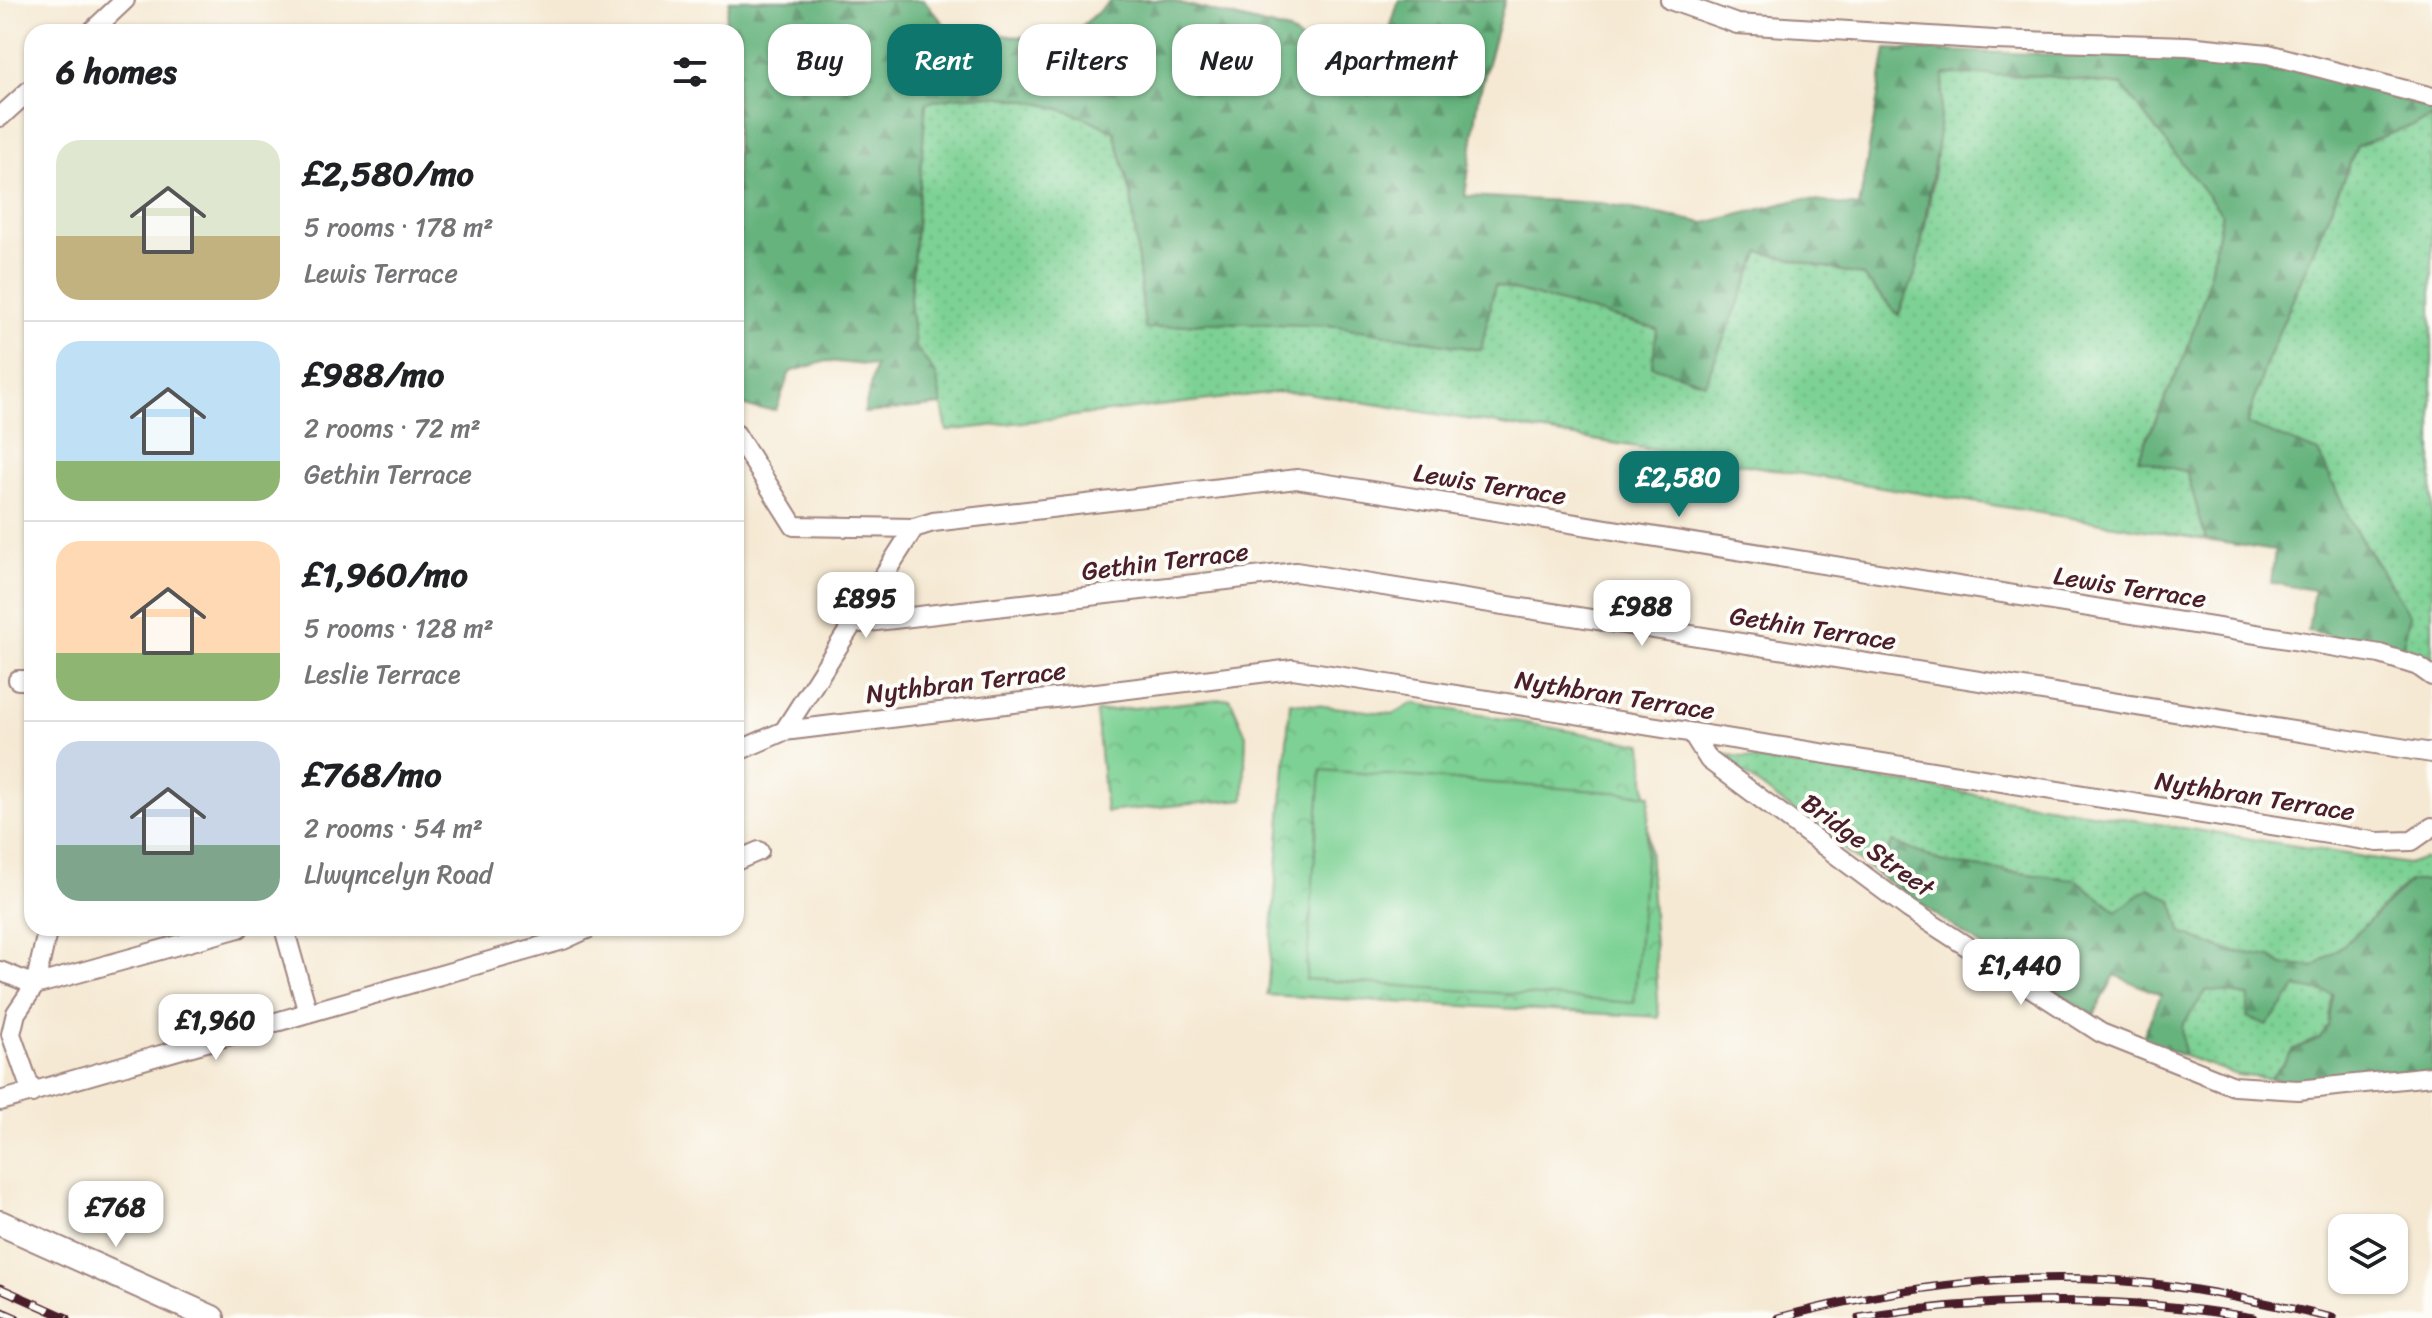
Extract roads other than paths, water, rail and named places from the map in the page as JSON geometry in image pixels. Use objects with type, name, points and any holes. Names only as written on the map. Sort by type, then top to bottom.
[{"type":"main road","points":[[0,1223],[212,1318]]},
{"type":"street","points":[[100,24],[125,0]]},
{"type":"street","points":[[1670,0],[1737,24],[1994,40],[2187,46],[2268,54],[2432,97]]},
{"type":"street","points":[[0,117],[24,95]]},
{"type":"street","name":"Lewis Terrace","points":[[744,447],[794,526],[914,528],[933,522],[1297,479],[2380,654],[2418,666],[2432,676]]},
{"type":"street","points":[[784,731],[914,528]]},
{"type":"street","name":"Gethin Terrace","points":[[851,624],[1296,572],[2432,753]]},
{"type":"street","name":"Nythbran Terrace","points":[[744,748],[784,731],[1293,669],[2378,842],[2412,841],[2432,827]]},
{"type":"street","name":"Bridge Street","points":[[1692,733],[1709,760],[1896,900],[2101,1033],[2234,1086],[2298,1090],[2432,1076]]},
{"type":"street","points":[[744,858],[759,851]]},
{"type":"street","points":[[32,1093],[9,1063],[11,1034],[16,1013],[35,985],[46,936]]},
{"type":"street","points":[[0,971],[35,985],[210,936]]},
{"type":"street","points":[[286,936],[308,1013]]},
{"type":"street","points":[[0,1101],[308,1013],[555,936]]},
{"type":"railway","points":[[1778,1318],[1917,1289],[2060,1278],[2176,1287],[2333,1318]]},
{"type":"railway","points":[[0,1288],[67,1318]]},
{"type":"railway","points":[[1859,1318],[1957,1306],[2056,1302],[2155,1305],[2253,1318]]},
{"type":"railway","points":[[0,1311],[16,1318]]}]
